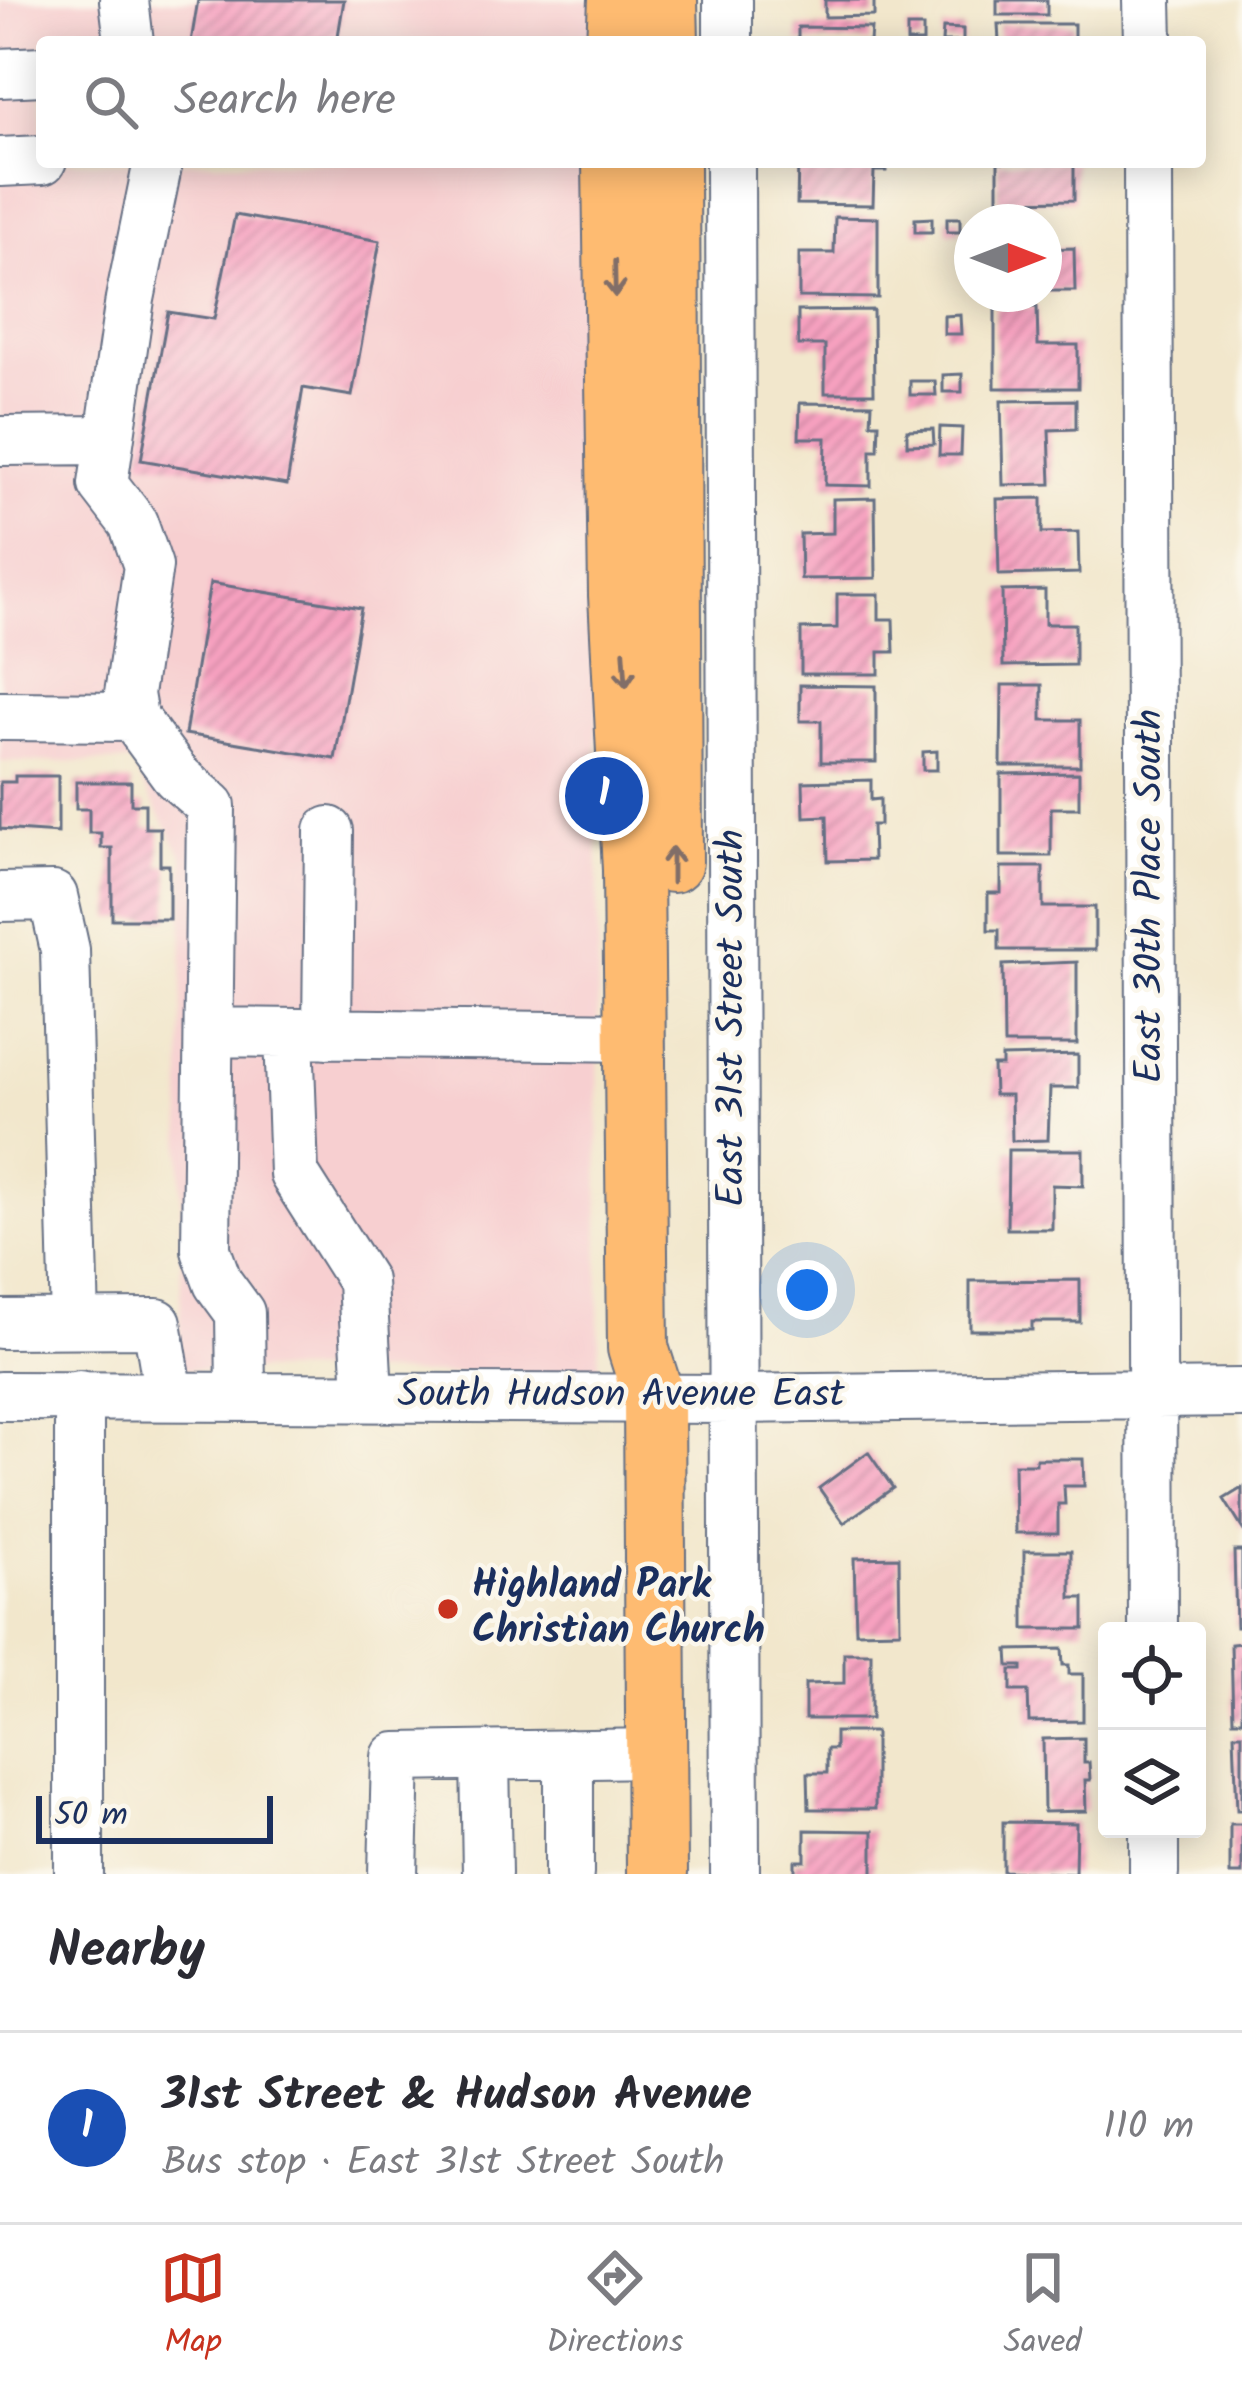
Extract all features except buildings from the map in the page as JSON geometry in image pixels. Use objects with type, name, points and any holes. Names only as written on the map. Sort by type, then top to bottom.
[{"type":"main road","points":[[617,36],[619,0]]},
{"type":"main road","points":[[667,0],[668,36]]},
{"type":"main road","name":"East 31st Street South","points":[[613,168],[638,1348],[654,1398],[656,1874]]},
{"type":"main road","name":"East 31st Street South","points":[[654,1398],[674,1349],[669,168]]},
{"type":"street","points":[[124,0],[128,36]]},
{"type":"street","points":[[728,0],[728,36]]},
{"type":"street","points":[[1148,0],[1148,36]]},
{"type":"street","points":[[0,74],[36,71]]},
{"type":"street","points":[[0,162],[36,160]]},
{"type":"street","points":[[157,168],[103,484],[133,523],[148,566],[129,694],[133,717],[177,777],[211,806],[206,1250],[218,1283],[240,1313],[242,1394]]},
{"type":"street","name":"East 31st Street South","points":[[730,168],[735,1874]]},
{"type":"street","name":"East 30th Place South","points":[[1148,168],[1153,1622]]},
{"type":"street","points":[[0,442],[107,440]]},
{"type":"street","points":[[0,716],[133,717]]},
{"type":"street","points":[[329,831],[291,1160],[294,1174],[362,1281],[368,1394]]},
{"type":"street","points":[[0,897],[52,896],[65,950],[75,1323]]},
{"type":"street","points":[[209,1032],[635,1036]]},
{"type":"street","points":[[0,1324],[157,1323],[169,1395]]},
{"type":"street","name":"South Hudson Avenue East","points":[[0,1396],[734,1399],[1242,1393]]},
{"type":"street","points":[[79,1874],[80,1395]]},
{"type":"street","points":[[393,1874],[397,1757],[656,1753]]},
{"type":"street","points":[[569,1754],[569,1874]]},
{"type":"street","points":[[485,1756],[487,1874]]},
{"type":"street","points":[[1154,1838],[1154,1874]]},
{"type":"shaded area","points":[[0,0],[595,0],[595,36],[36,36],[36,168],[596,168],[599,1377],[180,1369],[183,857],[130,762],[0,762]]},
{"type":"place","name":"31st Street & Hudson Avenue","points":[[604,796]]},
{"type":"place","name":"Highland Park Christian Church","points":[[448,1609]]}]
